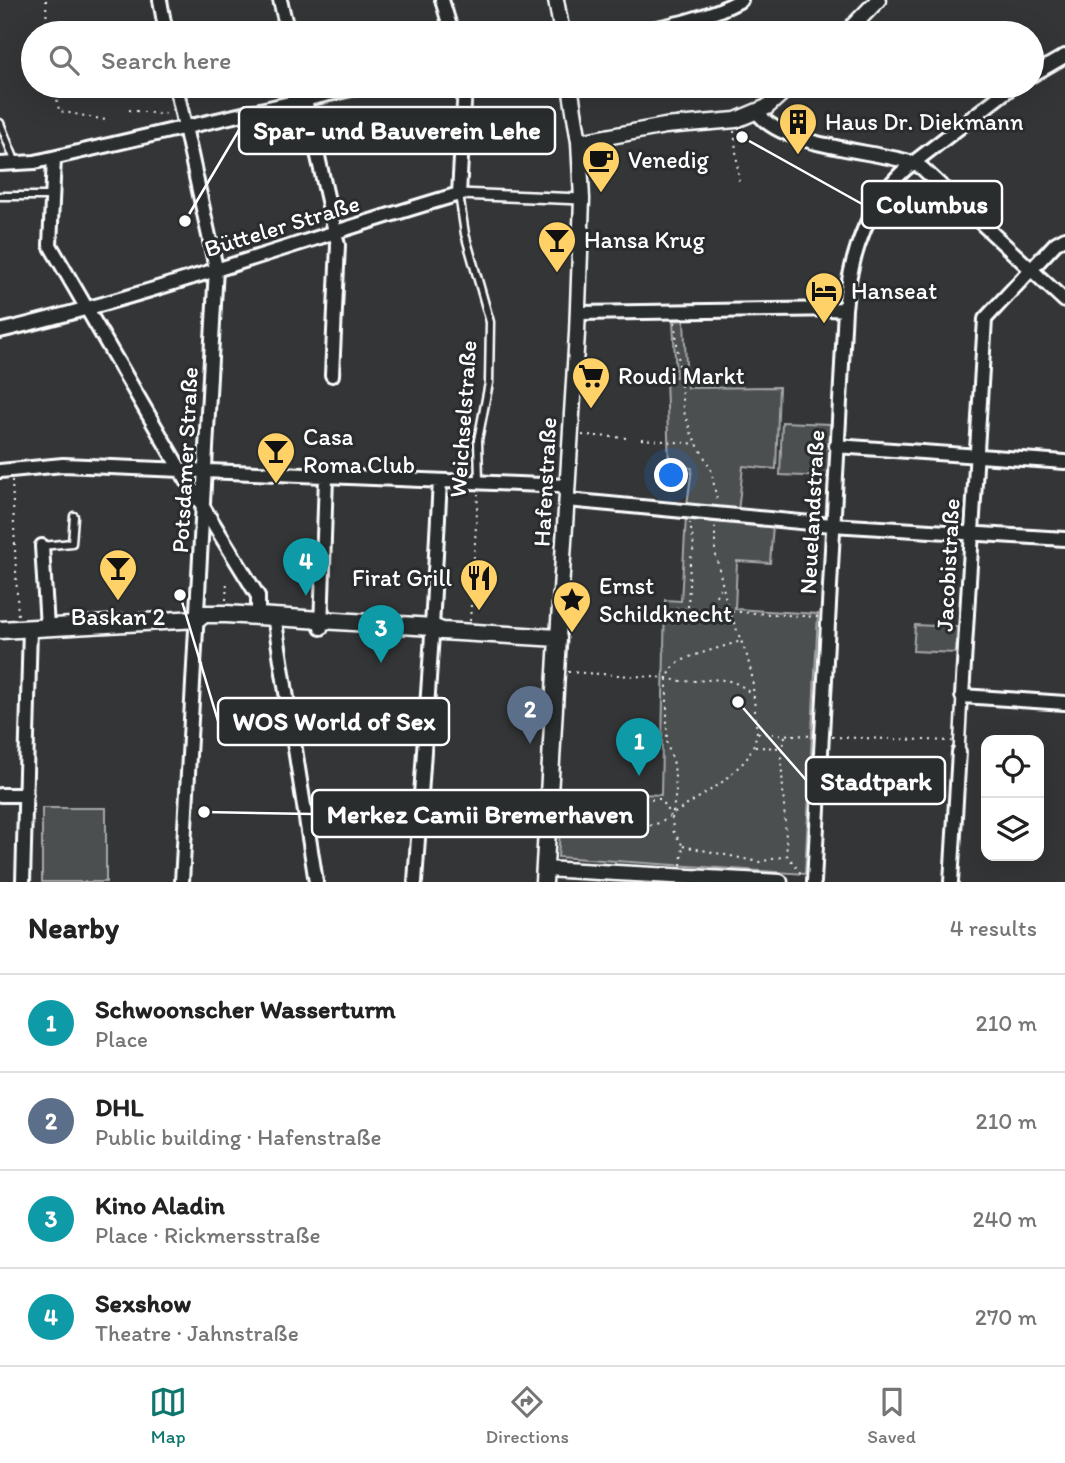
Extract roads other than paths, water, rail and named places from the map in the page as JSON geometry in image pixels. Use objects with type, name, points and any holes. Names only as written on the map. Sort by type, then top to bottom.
[{"type":"main road","points":[[0,630],[198,619],[204,624],[269,619],[558,638]]},
{"type":"main road","name":"Hafenstraße","points":[[544,876],[558,638]]},
{"type":"street","points":[[160,0],[164,21]]},
{"type":"street","points":[[280,0],[285,21]]},
{"type":"street","points":[[442,0],[448,21]]},
{"type":"street","points":[[556,0],[560,21]]},
{"type":"street","points":[[685,21],[741,0]]},
{"type":"street","points":[[858,21],[878,0]]},
{"type":"street","points":[[1044,68],[1065,56]]},
{"type":"street","name":"Potsdamer Straße","points":[[179,98],[216,268],[182,882]]},
{"type":"street","points":[[0,164],[16,165],[54,158],[313,98]]},
{"type":"street","name":"Weichselstraße","points":[[459,194],[464,98]]},
{"type":"street","name":"Hafenstraße","points":[[558,638],[578,313],[582,199],[579,142],[572,98]]},
{"type":"street","points":[[579,142],[665,126],[733,120],[758,113],[777,98]]},
{"type":"street","name":"Neuelandstraße","points":[[814,882],[836,446],[848,283],[878,200],[893,180],[997,98]]},
{"type":"street","points":[[305,100],[338,245],[332,375]]},
{"type":"street","points":[[758,113],[771,126],[794,136],[922,167],[1065,301]]},
{"type":"street","points":[[54,158],[50,245],[204,510],[258,596],[269,619],[316,882]]},
{"type":"street","name":"Bütteler Straße","points":[[0,331],[86,310],[459,194],[582,199]]},
{"type":"street","name":"Jacobistraße","points":[[951,882],[985,319],[1056,243],[1065,238]]},
{"type":"street","points":[[578,313],[845,309]]},
{"type":"street","points":[[836,446],[1065,462]]},
{"type":"street","points":[[6,471],[63,465],[479,483],[567,493],[688,512],[832,525],[1065,539]]},
{"type":"street","points":[[321,623],[326,477]]},
{"type":"street","points":[[415,882],[435,631],[440,481]]},
{"type":"street","points":[[23,882],[32,628],[42,546]]},
{"type":"street","points":[[962,696],[1065,703]]},
{"type":"street","points":[[0,795],[26,795]]},
{"type":"street","points":[[544,876],[780,882]]},
{"type":"lane","points":[[0,123],[16,165]]},
{"type":"lane","name":"Weichselstraße","points":[[459,194],[465,234],[490,322],[489,383],[478,440],[479,483]]},
{"type":"lane","points":[[0,196],[52,196]]},
{"type":"lane","points":[[42,546],[72,543],[74,516]]},
{"type":"place","name":"Columbus","points":[[742,137]]},
{"type":"place","name":"Haus Dr. Diekmann","points":[[798,156]]},
{"type":"place","name":"Venedig","points":[[601,194]]},
{"type":"place","name":"Spar- und Bauverein Lehe","points":[[185,221]]},
{"type":"place","name":"Hansa Krug","points":[[557,274]]},
{"type":"place","name":"Hanseat","points":[[824,325]]},
{"type":"place","name":"Roudi Markt","points":[[591,410]]},
{"type":"place","name":"Casa Roma Club","points":[[276,485]]},
{"type":"place","name":"WOS World of Sex","points":[[180,595]]},
{"type":"place","name":"Sexshow","points":[[306,596]]},
{"type":"place","name":"Baskan 2","points":[[118,602]]},
{"type":"place","name":"Firat Grill","points":[[479,612]]},
{"type":"place","name":"Ernst Schildknecht","points":[[572,634]]},
{"type":"place","name":"Kino Aladin","points":[[381,663]]},
{"type":"place","name":"Stadtpark","points":[[738,702]]},
{"type":"place","name":"DHL","points":[[530,744]]},
{"type":"place","name":"Schwoonscher Wasserturm","points":[[639,776]]},
{"type":"place","name":"Merkez Camii Bremerhaven","points":[[204,812]]}]
